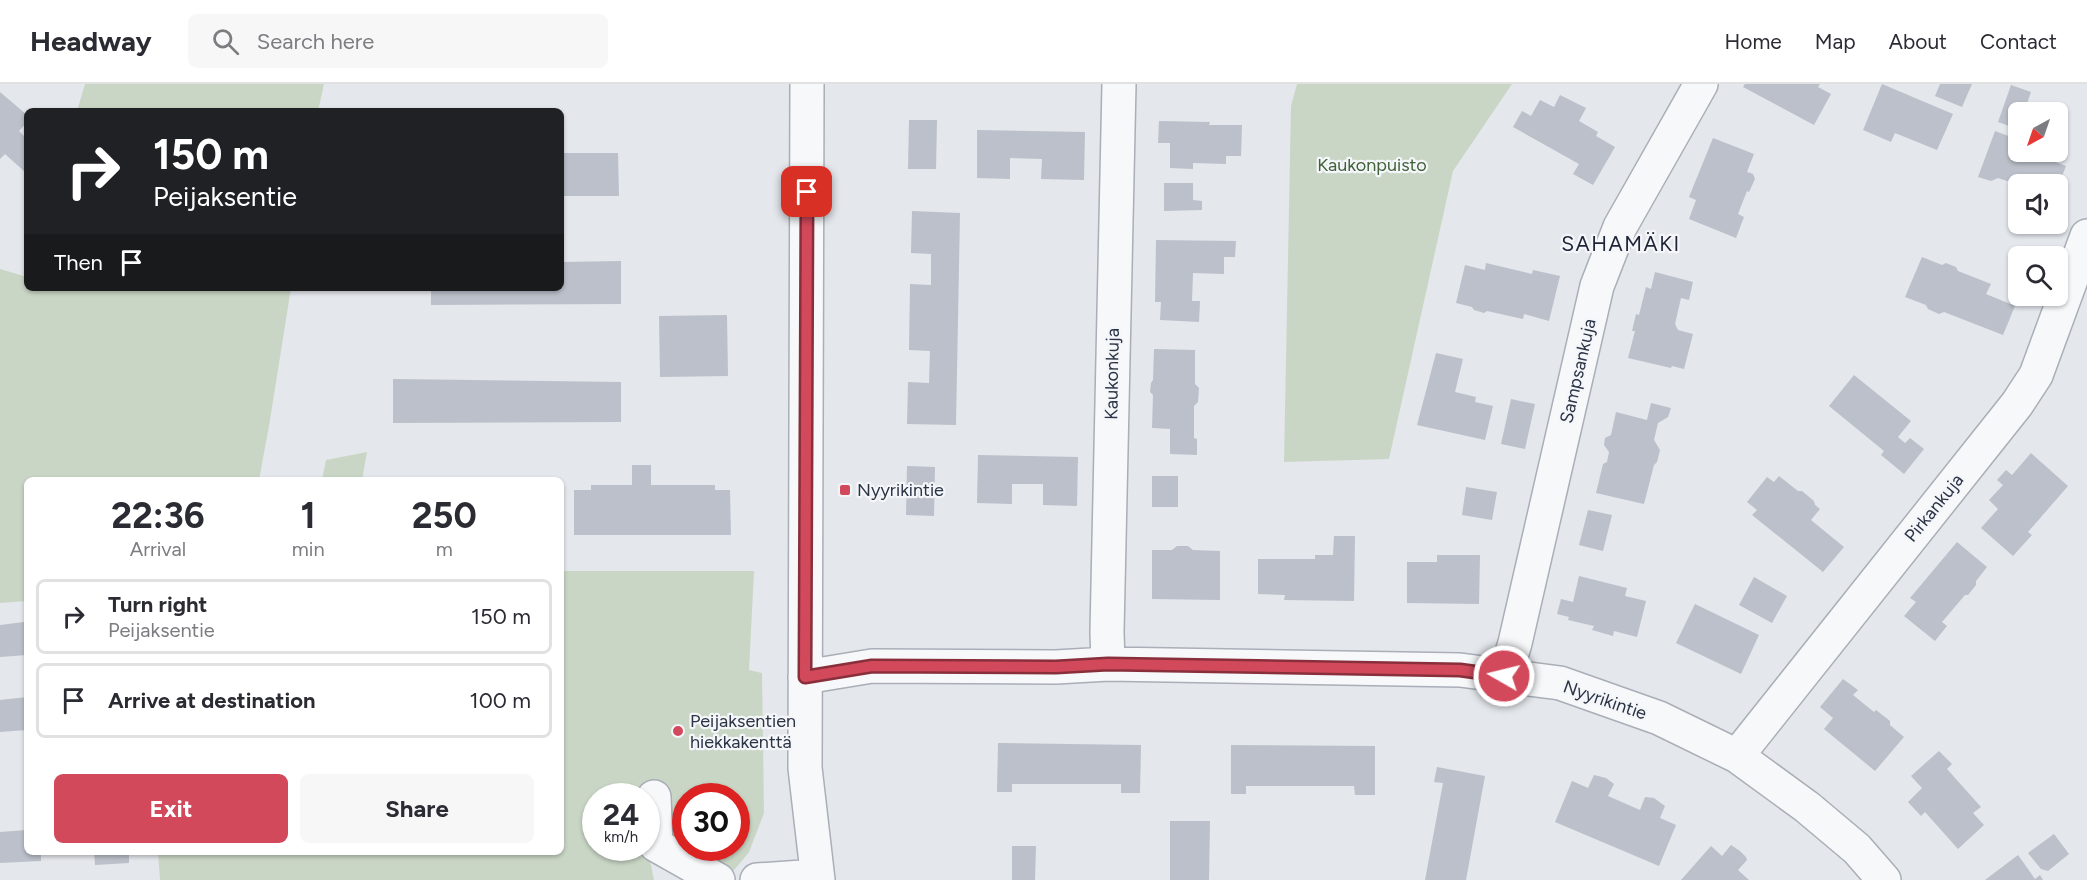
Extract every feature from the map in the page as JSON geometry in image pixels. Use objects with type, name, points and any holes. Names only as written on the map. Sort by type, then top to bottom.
[{"type":"street","points":[[757,880],[818,878],[805,768],[807,84]]},
{"type":"street","name":"Kaukonkuja","points":[[1108,664],[1119,84]]},
{"type":"street","name":"Sampsankuja","points":[[1504,676],[1515,643],[1597,286],[1620,227],[1701,84]]},
{"type":"street","name":"Pirkankuja","points":[[1737,756],[2017,404],[2036,375],[2087,236]]},
{"type":"street","name":"Nyyrikintie","points":[[805,677],[872,666],[1056,667],[1108,664],[1460,670],[1560,683],[1659,718],[1737,756],[1816,814],[1857,849],[1884,880]]},
{"type":"street","points":[[660,847],[718,880]]},
{"type":"green space","points":[[85,84],[324,84],[319,108],[78,108]]},
{"type":"green space","name":"Kaukonpuisto","points":[[1297,84],[1512,84],[1453,171],[1389,459],[1284,462],[1291,106]]},
{"type":"green space","points":[[0,269],[24,276],[24,291],[291,291],[260,477],[24,477],[24,601],[0,603]]},
{"type":"green space","points":[[367,452],[363,477],[323,477],[326,460]]},
{"type":"green space","points":[[564,571],[754,571],[749,670],[762,673],[764,813],[750,849],[750,783],[672,783],[672,853],[660,847],[660,783],[582,783],[582,861],[650,861],[654,880],[160,880],[158,855],[564,855]]},
{"type":"green space","points":[[688,861],[742,861],[726,880]]},
{"type":"building","points":[[1745,84],[1820,84],[1818,87],[1831,94],[1814,125],[1743,87]]},
{"type":"building","points":[[1882,84],[1953,114],[1937,150],[1895,133],[1891,142],[1863,130]]},
{"type":"building","points":[[1940,84],[1972,84],[1962,107],[1935,96]]},
{"type":"building","points":[[2011,85],[2031,92],[2028,102],[2008,102],[2008,126],[1998,122]]},
{"type":"building","points":[[0,92],[24,112],[24,125],[19,131],[24,136],[24,171],[5,154],[0,159]]},
{"type":"building","points":[[1560,95],[1586,108],[1579,121],[1598,132],[1596,136],[1615,147],[1593,185],[1573,174],[1579,164],[1513,127],[1522,111],[1531,116],[1540,100],[1554,107]]},
{"type":"building","points":[[909,120],[937,120],[936,169],[908,169]]},
{"type":"building","points":[[1159,121],[1242,125],[1241,156],[1226,156],[1226,164],[1193,163],[1193,169],[1170,168],[1170,143],[1158,143]]},
{"type":"building","points":[[977,130],[1085,132],[1084,180],[1041,179],[1042,159],[1010,158],[1010,179],[977,178]]},
{"type":"building","points":[[1995,131],[2008,136],[2008,162],[2055,162],[2066,166],[2063,174],[2008,174],[2008,181],[1998,178],[1991,181],[1978,177]]},
{"type":"building","points":[[1713,138],[1754,154],[1747,172],[1753,174],[1755,179],[1749,192],[1747,191],[1738,214],[1744,217],[1736,238],[1689,219],[1696,200],[1689,197]]},
{"type":"building","points":[[564,153],[618,153],[619,196],[564,196]]},
{"type":"building","points":[[1164,183],[1193,183],[1193,200],[1202,201],[1202,210],[1164,211]]},
{"type":"building","points":[[912,211],[960,213],[956,425],[907,424],[908,382],[929,383],[930,351],[909,350],[910,284],[931,285],[931,254],[911,253]]},
{"type":"building","points":[[1156,240],[1236,241],[1235,257],[1224,257],[1224,274],[1193,273],[1192,301],[1200,301],[1199,322],[1160,320],[1161,302],[1155,302]]},
{"type":"building","points":[[1922,257],[1942,265],[1946,263],[1956,267],[1958,271],[1991,284],[1986,294],[2008,303],[2008,306],[2015,306],[2003,335],[1944,312],[1939,314],[1928,309],[1926,305],[1905,297]]},
{"type":"building","points":[[621,261],[621,304],[431,305],[431,291],[564,291],[564,262]]},
{"type":"building","points":[[1486,263],[1532,274],[1533,270],[1560,276],[1549,321],[1524,314],[1523,319],[1487,311],[1484,313],[1456,303],[1465,265],[1485,270]]},
{"type":"building","points":[[1655,272],[1693,282],[1689,300],[1681,298],[1675,324],[1678,330],[1693,334],[1684,369],[1628,358],[1635,331],[1632,331],[1636,314],[1639,315],[1646,287],[1651,289]]},
{"type":"building","points":[[727,315],[728,376],[660,377],[659,316]]},
{"type":"building","points":[[1154,349],[1195,350],[1195,384],[1199,388],[1198,402],[1194,406],[1194,438],[1197,439],[1197,455],[1170,454],[1170,429],[1152,428],[1153,395],[1150,392],[1153,380]]},
{"type":"building","points":[[1436,353],[1463,359],[1455,392],[1476,397],[1475,402],[1493,406],[1485,440],[1417,425]]},
{"type":"building","points":[[1854,375],[1911,421],[1898,437],[1905,443],[1910,438],[1924,449],[1904,474],[1881,455],[1884,451],[1829,406]]},
{"type":"building","points":[[393,379],[621,382],[621,422],[393,423]]},
{"type":"building","points":[[1511,399],[1535,404],[1525,449],[1501,444]]},
{"type":"building","points":[[1651,403],[1671,408],[1668,417],[1658,423],[1654,440],[1660,450],[1644,504],[1596,493],[1603,464],[1607,462],[1609,452],[1604,445],[1605,438],[1611,435],[1616,412],[1647,420]]},
{"type":"building","points":[[2031,453],[2068,486],[2028,532],[2032,535],[2013,556],[1981,528],[1998,509],[1989,500],[2003,485],[1997,480],[2006,470],[2012,475]]},
{"type":"building","points":[[978,455],[1078,457],[1077,506],[1043,505],[1043,484],[1012,484],[1012,504],[977,503]]},
{"type":"building","points":[[632,465],[651,465],[651,485],[715,485],[715,490],[730,490],[731,535],[574,535],[574,490],[591,490],[591,485],[632,485]]},
{"type":"building","points":[[907,466],[935,467],[934,516],[906,515]]},
{"type":"building","points":[[1152,476],[1178,476],[1178,507],[1152,507]]},
{"type":"building","points":[[1779,476],[1814,501],[1820,509],[1811,520],[1844,547],[1823,572],[1752,515],[1757,510],[1747,502],[1767,477],[1774,482]]},
{"type":"building","points":[[1466,487],[1497,492],[1492,520],[1462,515]]},
{"type":"building","points":[[1588,510],[1612,515],[1603,551],[1579,545]]},
{"type":"building","points":[[1334,536],[1355,536],[1354,601],[1284,600],[1285,595],[1258,594],[1258,559],[1315,559],[1315,555],[1333,555]]},
{"type":"building","points":[[1957,542],[1987,567],[1968,595],[1965,595],[1942,622],[1947,626],[1935,641],[1904,616],[1916,602],[1910,598]]},
{"type":"building","points":[[1177,546],[1188,546],[1193,550],[1220,551],[1220,600],[1152,599],[1152,550],[1172,550]]},
{"type":"building","points":[[1437,555],[1480,555],[1479,604],[1407,603],[1407,562],[1437,562]]},
{"type":"building","points":[[1579,576],[1627,588],[1625,596],[1646,601],[1637,637],[1614,631],[1613,636],[1592,630],[1594,626],[1568,620],[1569,617],[1557,614],[1561,599],[1573,602]]},
{"type":"building","points":[[1754,577],[1787,596],[1772,623],[1739,605]]},
{"type":"building","points":[[1695,604],[1759,635],[1741,674],[1676,643]]},
{"type":"building","points":[[24,622],[24,655],[0,657],[0,625]]},
{"type":"building","points":[[1843,679],[1858,690],[1853,695],[1874,712],[1876,710],[1890,721],[1890,725],[1904,737],[1875,771],[1824,729],[1833,718],[1820,707]]},
{"type":"building","points":[[24,697],[24,730],[0,732],[0,700]]},
{"type":"building","points":[[998,743],[1141,745],[1140,793],[1121,793],[1121,784],[1012,784],[1012,792],[997,792]]},
{"type":"building","points":[[1231,745],[1375,746],[1375,795],[1355,795],[1354,786],[1246,786],[1246,794],[1231,794]]},
{"type":"building","points":[[1939,751],[1952,764],[1947,769],[1981,807],[1973,813],[1984,825],[1958,849],[1925,812],[1921,816],[1908,802],[1922,788],[1911,776]]},
{"type":"building","points":[[1437,767],[1485,776],[1466,880],[1425,880],[1443,783],[1434,782]]},
{"type":"building","points":[[1594,775],[1606,778],[1614,784],[1608,796],[1640,810],[1645,797],[1654,798],[1665,806],[1660,818],[1676,825],[1659,866],[1555,822],[1572,781],[1588,788]]},
{"type":"building","points":[[1170,821],[1210,821],[1209,880],[1170,880]]},
{"type":"building","points":[[24,830],[24,855],[41,855],[41,861],[0,863],[0,832]]},
{"type":"building","points":[[2054,834],[2069,854],[2048,871],[2041,869],[2028,853]]},
{"type":"building","points":[[1731,845],[1746,857],[1747,860],[1738,870],[1749,880],[1681,880],[1711,846],[1722,856]]},
{"type":"building","points":[[1012,846],[1036,846],[1035,880],[1012,880]]},
{"type":"building","points":[[94,855],[129,855],[129,863],[95,865]]},
{"type":"building","points":[[2018,855],[2035,879],[2040,875],[2043,880],[1985,880]]},
{"type":"place","name":"Nyyrikintie","points":[[845,490]]},
{"type":"place","name":"Peijaksentien hiekkakenttä","points":[[678,731]]},
{"type":"district","name":"SAHAMÄKI","points":[[1621,244]]},
{"type":"route","points":[[807,192],[805,677],[872,666],[1056,667],[1108,664],[1460,670],[1504,676]]}]
